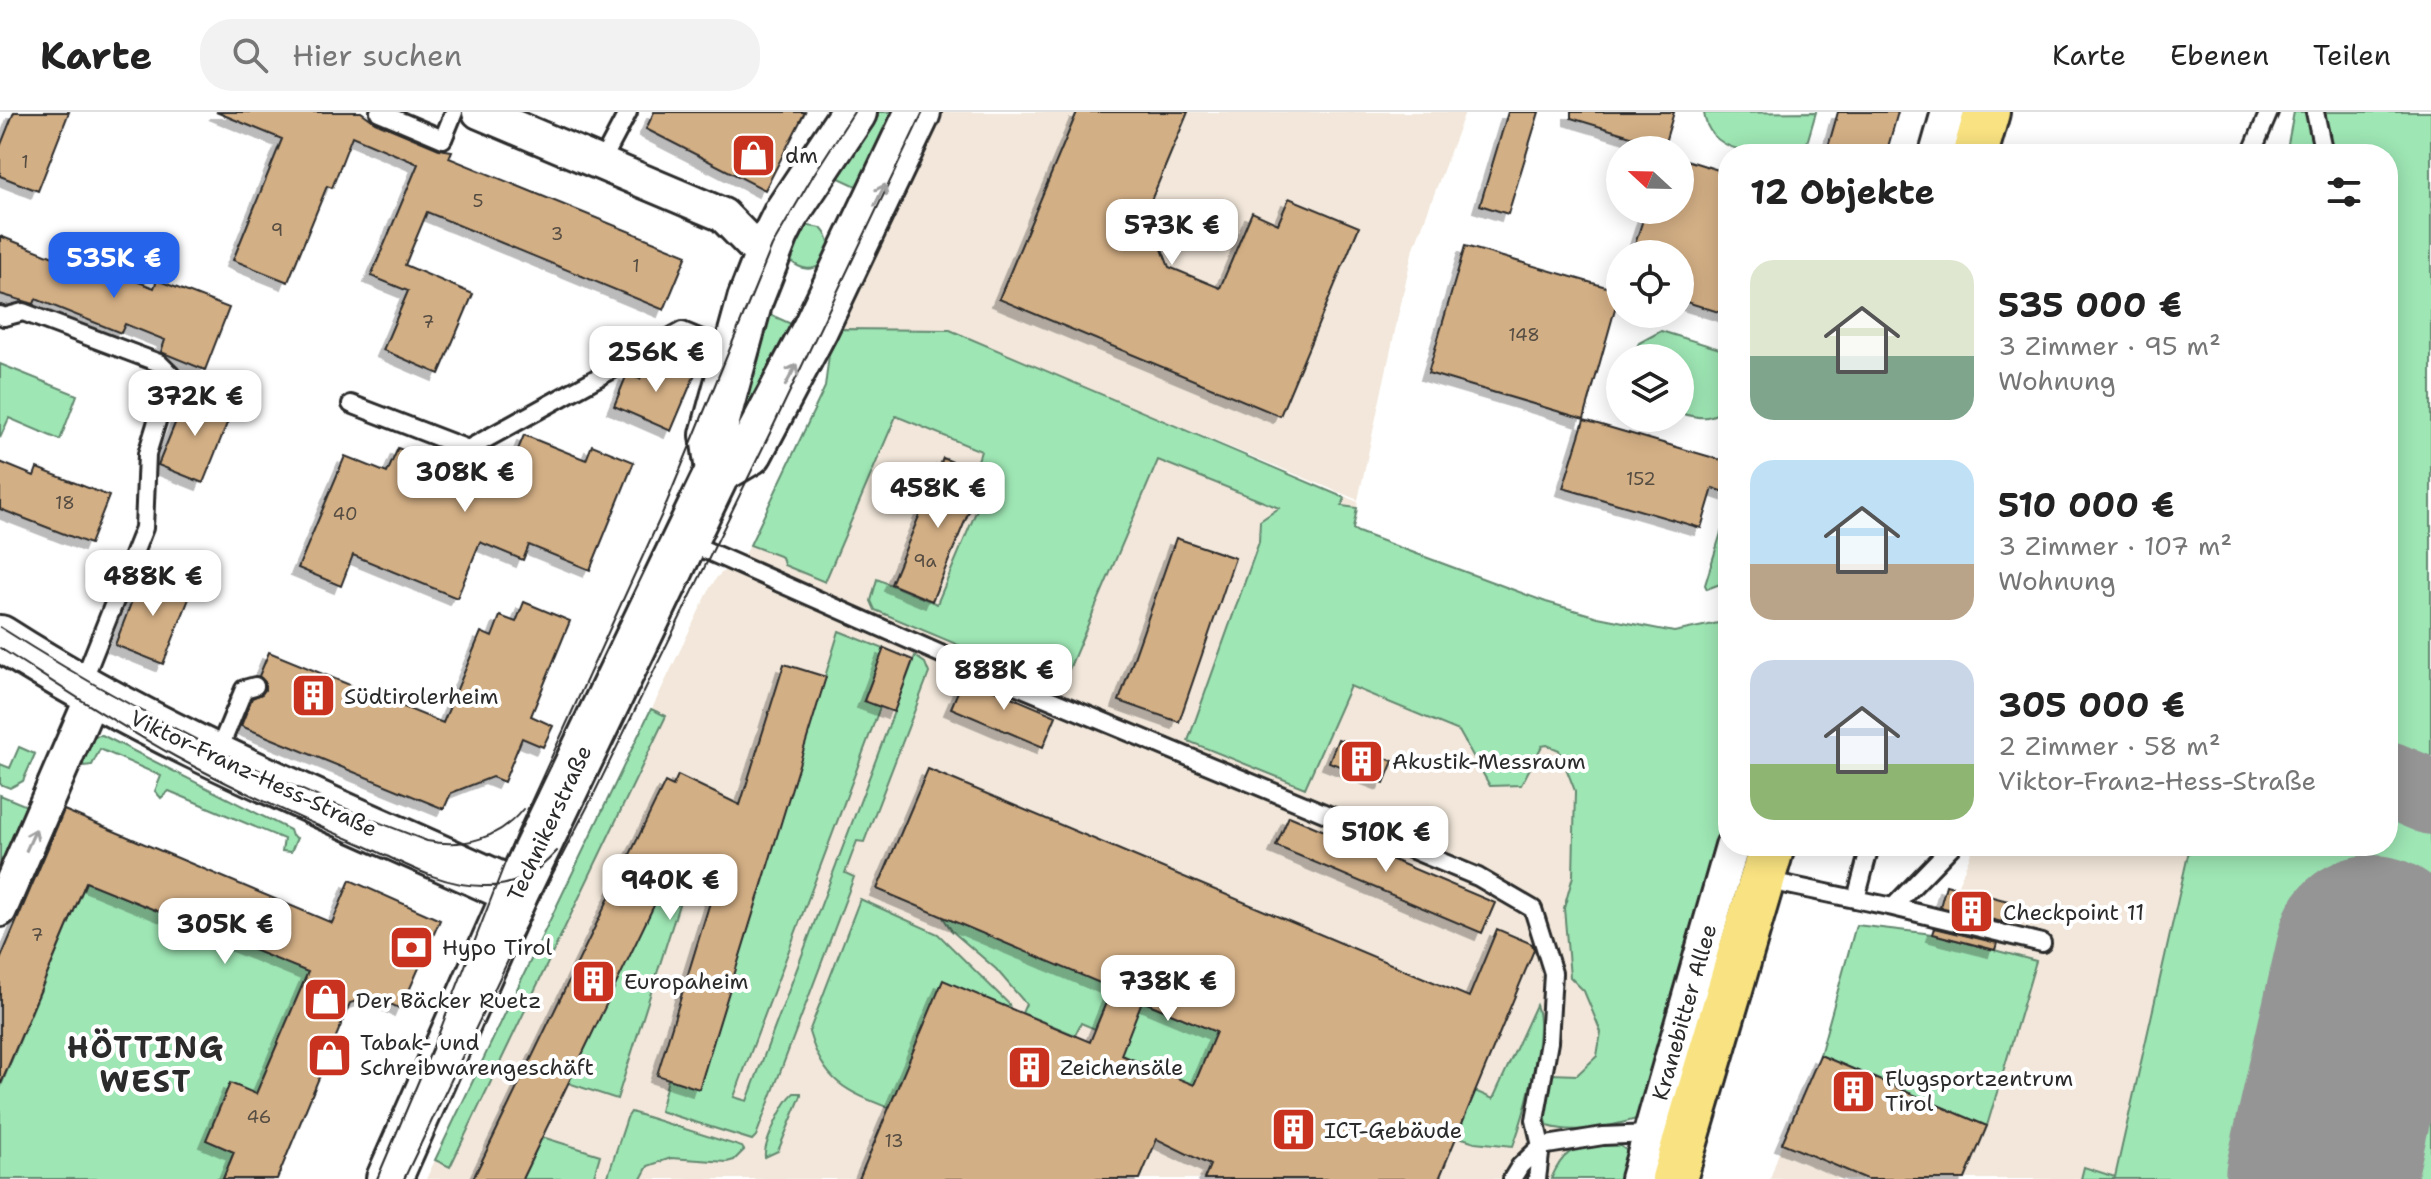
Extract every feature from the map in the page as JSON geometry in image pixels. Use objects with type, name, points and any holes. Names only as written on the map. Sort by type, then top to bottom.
[{"type":"main road","points":[[1978,144],[1987,112]]},
{"type":"main road","name":"Kranebitter Allee","points":[[1674,1179],[1767,863]]},
{"type":"street","points":[[479,112],[781,238]]},
{"type":"street","points":[[854,112],[781,238],[750,300],[713,435],[718,471],[750,452],[815,329],[918,112]]},
{"type":"street","points":[[1939,144],[1948,112]]},
{"type":"street","points":[[806,211],[830,216],[845,234],[848,246],[844,265],[832,279],[810,286],[788,279],[781,238],[806,211]]},
{"type":"street","points":[[723,215],[781,238]]},
{"type":"street","name":"Technikerstraße","points":[[389,1179],[516,892],[718,471]]},
{"type":"street","name":"Viktor-Franz-Hess-Straße","points":[[0,638],[87,691],[215,758],[516,892]]},
{"type":"street","points":[[0,910],[61,770],[87,691]]},
{"type":"street","name":"Kranebitter Allee","points":[[1637,1179],[1729,856]]},
{"type":"lane","points":[[379,112],[443,139],[454,112]]},
{"type":"lane","points":[[601,163],[628,112]]},
{"type":"lane","points":[[2255,144],[2269,112]]},
{"type":"lane","points":[[2315,112],[2322,144]]},
{"type":"lane","points":[[0,315],[4,317],[23,312],[159,363],[171,375],[147,454],[144,528],[87,691]]},
{"type":"lane","points":[[351,404],[468,449],[682,331],[737,353]]},
{"type":"lane","points":[[685,540],[943,655],[1478,877],[1533,909],[1553,973],[1549,1042],[1535,1120],[1541,1146],[1537,1179]]},
{"type":"lane","points":[[215,758],[244,689],[255,686]]},
{"type":"lane","points":[[1856,899],[1867,856]]},
{"type":"lane","points":[[1893,907],[1942,856]]},
{"type":"lane","name":"Kranebitter Allee","points":[[1767,863],[1856,899],[2042,943]]},
{"type":"lane","points":[[1512,1179],[1520,1166],[1541,1146],[1603,1136],[1650,1134]]},
{"type":"shaded area","points":[[939,112],[1465,112],[1412,253],[1358,500],[1091,390],[1358,502],[1353,529],[1358,532],[1546,602],[1598,617],[1604,1126],[1589,1179],[426,1179],[710,588],[750,545],[825,387],[830,347]]},
{"type":"shaded area","points":[[2294,112],[2431,112],[2431,1179],[1770,1179],[1820,1055],[1856,925],[1937,935],[1970,856],[2398,856],[2398,144],[2288,144]]},
{"type":"green space","points":[[866,112],[899,112],[867,191],[824,171]]},
{"type":"green space","points":[[1816,112],[1806,144],[1725,144],[1708,127],[1704,113]]},
{"type":"green space","points":[[2294,112],[2431,112],[2431,1179],[2081,1179],[2084,1167],[2115,1177],[2188,856],[2398,856],[2398,144],[2288,144]]},
{"type":"green space","points":[[803,225],[821,228],[830,247],[823,263],[808,269],[789,259]]},
{"type":"green space","points":[[758,309],[800,328],[739,441],[723,439]]},
{"type":"green space","points":[[838,329],[950,330],[1345,498],[1342,506],[1357,508],[1353,529],[1358,532],[1546,602],[1598,617],[1674,632],[1718,623],[1718,856],[1721,856],[1649,1105],[1640,1118],[1582,1130],[1548,1126],[1546,1120],[1546,1100],[1552,1074],[1577,1075],[1597,1056],[1601,1032],[1584,991],[1570,977],[1564,908],[1573,876],[1575,791],[1559,750],[1542,746],[1521,785],[1490,786],[1459,731],[1350,686],[1305,788],[1188,741],[1259,542],[1260,521],[1279,508],[1158,460],[1061,688],[875,610],[871,601],[877,579],[937,604],[992,474],[976,467],[981,451],[896,416],[825,582],[784,565],[782,557],[750,545],[825,387],[830,347]]},
{"type":"green space","points":[[1661,331],[1718,348],[1718,413],[1694,417],[1694,344],[1638,344]]},
{"type":"green space","points":[[0,364],[77,395],[60,440],[9,418],[0,438]]},
{"type":"green space","points":[[1718,543],[1718,585],[1707,589],[1705,585]]},
{"type":"green space","points":[[839,631],[884,649],[864,700],[880,707],[734,1097],[747,1101],[915,656],[925,663],[929,673],[864,842],[857,841],[845,873],[854,877],[752,1140],[660,1111],[668,1079],[699,1088]]},
{"type":"green space","points":[[651,709],[666,716],[450,1167],[435,1160]]},
{"type":"green space","points":[[102,735],[290,830],[292,836],[297,838],[291,852],[282,851],[284,839],[169,791],[161,798],[155,791],[161,776],[100,749],[92,765],[84,766],[82,761],[92,736]]},
{"type":"green space","points":[[19,747],[35,754],[23,781],[10,788],[0,784],[0,764],[10,768]]},
{"type":"green space","points":[[0,795],[32,808],[0,888]]},
{"type":"green space","points":[[673,865],[689,873],[617,1099],[568,1083]]},
{"type":"green space","points":[[86,882],[308,972],[256,1094],[207,1140],[234,1152],[223,1179],[0,1179],[0,1088]]},
{"type":"green space","points":[[860,899],[938,934],[1009,1004],[1010,1009],[894,1110],[863,1098],[830,1075],[815,1050],[809,1032]]},
{"type":"green space","points":[[942,916],[1129,995],[1119,1019],[1102,1012],[1095,1029],[1081,1023],[1075,1035],[1022,1013],[1026,1004],[996,969],[952,931]]},
{"type":"green space","points":[[1856,925],[1933,934],[2036,961],[1987,1126],[1820,1055]]},
{"type":"green space","points":[[1142,1001],[1217,1032],[1174,1133],[1181,1080],[1120,1054]]},
{"type":"green space","points":[[1536,1005],[1539,1034],[1536,1054],[1523,1116],[1513,1146],[1459,1137],[1257,1052],[1475,1091],[1493,1099]]},
{"type":"green space","points":[[794,1093],[801,1093],[801,1096],[778,1151],[765,1157],[775,1123]]},
{"type":"green space","points":[[631,1112],[744,1150],[734,1160],[727,1162],[671,1158],[648,1166],[641,1179],[607,1179]]},
{"type":"green space","points":[[542,1137],[600,1155],[593,1179],[522,1179]]},
{"type":"green space","points":[[1603,1142],[1617,1144],[1629,1152],[1628,1179],[1551,1179],[1565,1156]]},
{"type":"building","points":[[14,112],[69,112],[38,191],[0,176],[0,147]]},
{"type":"building","points":[[216,112],[361,112],[375,122],[439,149],[452,151],[449,158],[687,255],[664,310],[427,212],[405,265],[473,294],[439,374],[383,350],[408,291],[371,276],[418,164],[352,136],[332,188],[327,186],[288,282],[233,260],[282,139]]},
{"type":"building","points":[[654,112],[805,112],[765,190],[646,129]]},
{"type":"building","points":[[1077,112],[1188,112],[1147,210],[1169,267],[1220,288],[1252,212],[1278,224],[1289,198],[1359,227],[1280,416],[999,299]]},
{"type":"building","points":[[1508,112],[1539,112],[1508,214],[1480,205]]},
{"type":"building","points":[[1571,112],[1674,112],[1667,136],[1631,136],[1571,118]]},
{"type":"building","points":[[1838,112],[1898,112],[1889,144],[1829,144]]},
{"type":"building","points":[[1694,162],[1718,170],[1718,312],[1694,304],[1694,240],[1636,240],[1642,224],[1694,224]]},
{"type":"building","points":[[0,236],[66,262],[69,255],[154,288],[157,280],[229,308],[205,370],[161,352],[165,340],[125,324],[121,333],[36,299],[34,304],[0,294]]},
{"type":"building","points":[[1465,246],[1606,287],[1606,328],[1610,328],[1584,419],[1428,373]]},
{"type":"building","points":[[661,360],[695,374],[671,431],[614,406],[627,374],[640,379],[646,366],[656,371]]},
{"type":"building","points":[[187,394],[232,411],[203,483],[158,465]]},
{"type":"building","points":[[1584,420],[1606,426],[1606,432],[1625,432],[1718,459],[1718,490],[1713,488],[1701,528],[1563,488]]},
{"type":"building","points":[[524,435],[586,460],[592,445],[634,462],[590,570],[529,545],[523,560],[480,542],[457,598],[353,555],[341,586],[298,568],[345,456],[387,473],[398,448],[501,491]]},
{"type":"building","points":[[943,458],[984,475],[932,601],[891,584]]},
{"type":"building","points":[[0,462],[34,476],[37,468],[109,496],[90,544],[0,509]]},
{"type":"building","points":[[1176,538],[1235,558],[1179,722],[1119,701]]},
{"type":"building","points":[[143,572],[192,591],[163,664],[115,645]]},
{"type":"building","name":"Südtirolerheim","points":[[524,602],[570,621],[531,716],[553,726],[543,747],[522,738],[504,782],[492,777],[451,793],[444,809],[241,726],[252,698],[265,690],[265,682],[259,676],[269,652],[443,723],[481,632],[492,637],[500,616],[516,622]]},
{"type":"building","points":[[884,648],[913,660],[894,712],[864,701]]},
{"type":"building","name":"Europaheim","points":[[784,664],[826,677],[699,1089],[657,1075],[715,886],[673,866],[522,1179],[473,1179],[665,782],[673,786],[678,775],[740,805]]},
{"type":"building","points":[[964,677],[1056,716],[1043,747],[951,708]]},
{"type":"building","name":"Akustik-Messraum","points":[[1338,739],[1393,761],[1384,783],[1329,762]]},
{"type":"building","points":[[928,769],[1469,997],[1497,929],[1532,944],[1534,950],[1439,1179],[1204,1179],[1210,1165],[1157,1139],[1140,1179],[859,1179],[943,980],[1090,1042],[1112,988],[877,889]],"holes":[[[1142,1001],[1216,1032],[1194,1085],[1121,1055]]]},
{"type":"building","points":[[64,810],[332,923],[350,880],[440,920],[401,1009],[373,996],[350,1003],[277,1179],[223,1179],[234,1152],[206,1140],[230,1083],[256,1094],[308,972],[86,882],[0,1086],[0,960]]},
{"type":"building","points":[[1289,816],[1495,903],[1482,933],[1276,846]]},
{"type":"building","points":[[1946,885],[2008,901],[2002,922],[1940,907]]},
{"type":"building","points":[[1935,928],[1997,943],[1995,950],[1933,934]]},
{"type":"building","name":"Flugsportzentrum Tirol","points":[[1820,1055],[1987,1126],[1965,1179],[1867,1179],[1782,1143]]},
{"type":"taxiway","points":[[2398,783],[2431,797]]},
{"type":"runway","points":[[2320,1179],[2372,950]]},
{"type":"tram line","points":[[377,1179],[441,1028],[515,837],[662,514],[772,246],[854,112]]},
{"type":"tram line","points":[[404,1179],[514,948],[592,798],[770,433],[923,112]]},
{"type":"tram line","points":[[0,627],[102,689],[208,745],[316,796],[427,841],[454,843],[480,839],[503,828],[523,809]]},
{"type":"tram line","points":[[0,648],[176,757],[292,814],[437,878],[467,885],[505,884],[524,878],[557,851]]},
{"type":"place","name":"dm","points":[[754,155]]},
{"type":"place","name":"Südtirolerheim","points":[[313,696]]},
{"type":"place","name":"Akustik-Messraum","points":[[1361,761]]},
{"type":"place","name":"Checkpoint 11","points":[[1972,912]]},
{"type":"place","name":"Hypo Tirol","points":[[411,947]]},
{"type":"place","name":"Europaheim","points":[[593,981]]},
{"type":"place","name":"Der Bäcker Ruetz","points":[[325,1000]]},
{"type":"place","name":"Tabak- und Schreibwarengeschäft","points":[[329,1055]]},
{"type":"place","name":"Zeichensäle","points":[[1029,1067]]},
{"type":"place","name":"Flugsportzentrum Tirol","points":[[1854,1091]]},
{"type":"place","name":"ICT-Gebäude","points":[[1293,1130]]},
{"type":"district","name":"HÖTTING WEST","points":[[146,1065]]}]
